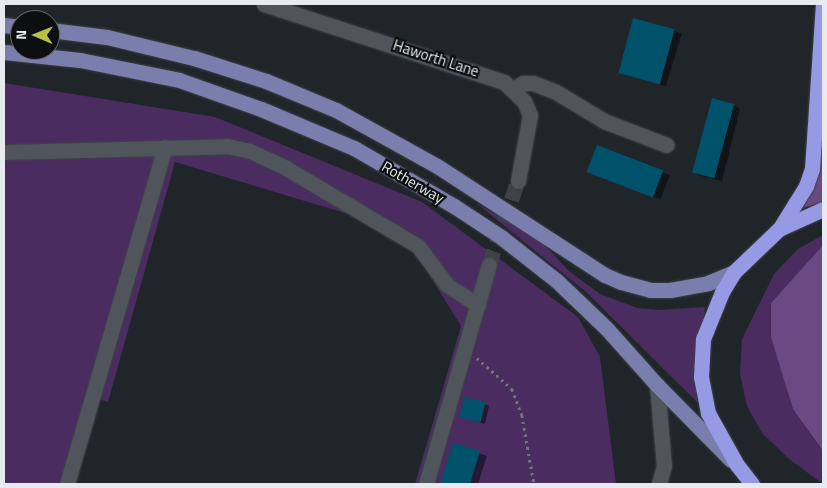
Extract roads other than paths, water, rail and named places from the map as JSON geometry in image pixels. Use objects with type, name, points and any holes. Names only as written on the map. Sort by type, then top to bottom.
[{"type":"highway","points":[[752,484],[737,465],[708,413],[701,377],[706,327],[734,272],[779,229],[806,186],[812,169],[823,4]]},
{"type":"highway","points":[[779,229],[823,209]]},
{"type":"main road","name":"Rotherway","points":[[60,31],[107,37],[194,58],[266,81],[336,110],[437,166],[605,275],[621,282],[650,290],[670,290],[708,283],[734,272]]},
{"type":"main road","name":"Rotherway","points":[[4,52],[80,60],[179,80],[262,109],[354,148],[501,237],[557,281],[607,328],[657,386],[737,465]]},
{"type":"lane","name":"Haworth Lane","points":[[264,4],[489,76],[513,90],[524,101],[530,115],[518,181]]},
{"type":"lane","points":[[513,90],[523,82],[533,83],[556,92],[604,121],[667,145]]},
{"type":"lane","points":[[4,152],[227,146],[250,151],[286,168],[418,246],[447,285],[478,305]]},
{"type":"lane","points":[[67,484],[165,147]]},
{"type":"lane","points":[[426,484],[490,265]]},
{"type":"lane","points":[[657,386],[664,466],[659,484]]},
{"type":"tunnel","points":[[489,265],[518,181]]}]
